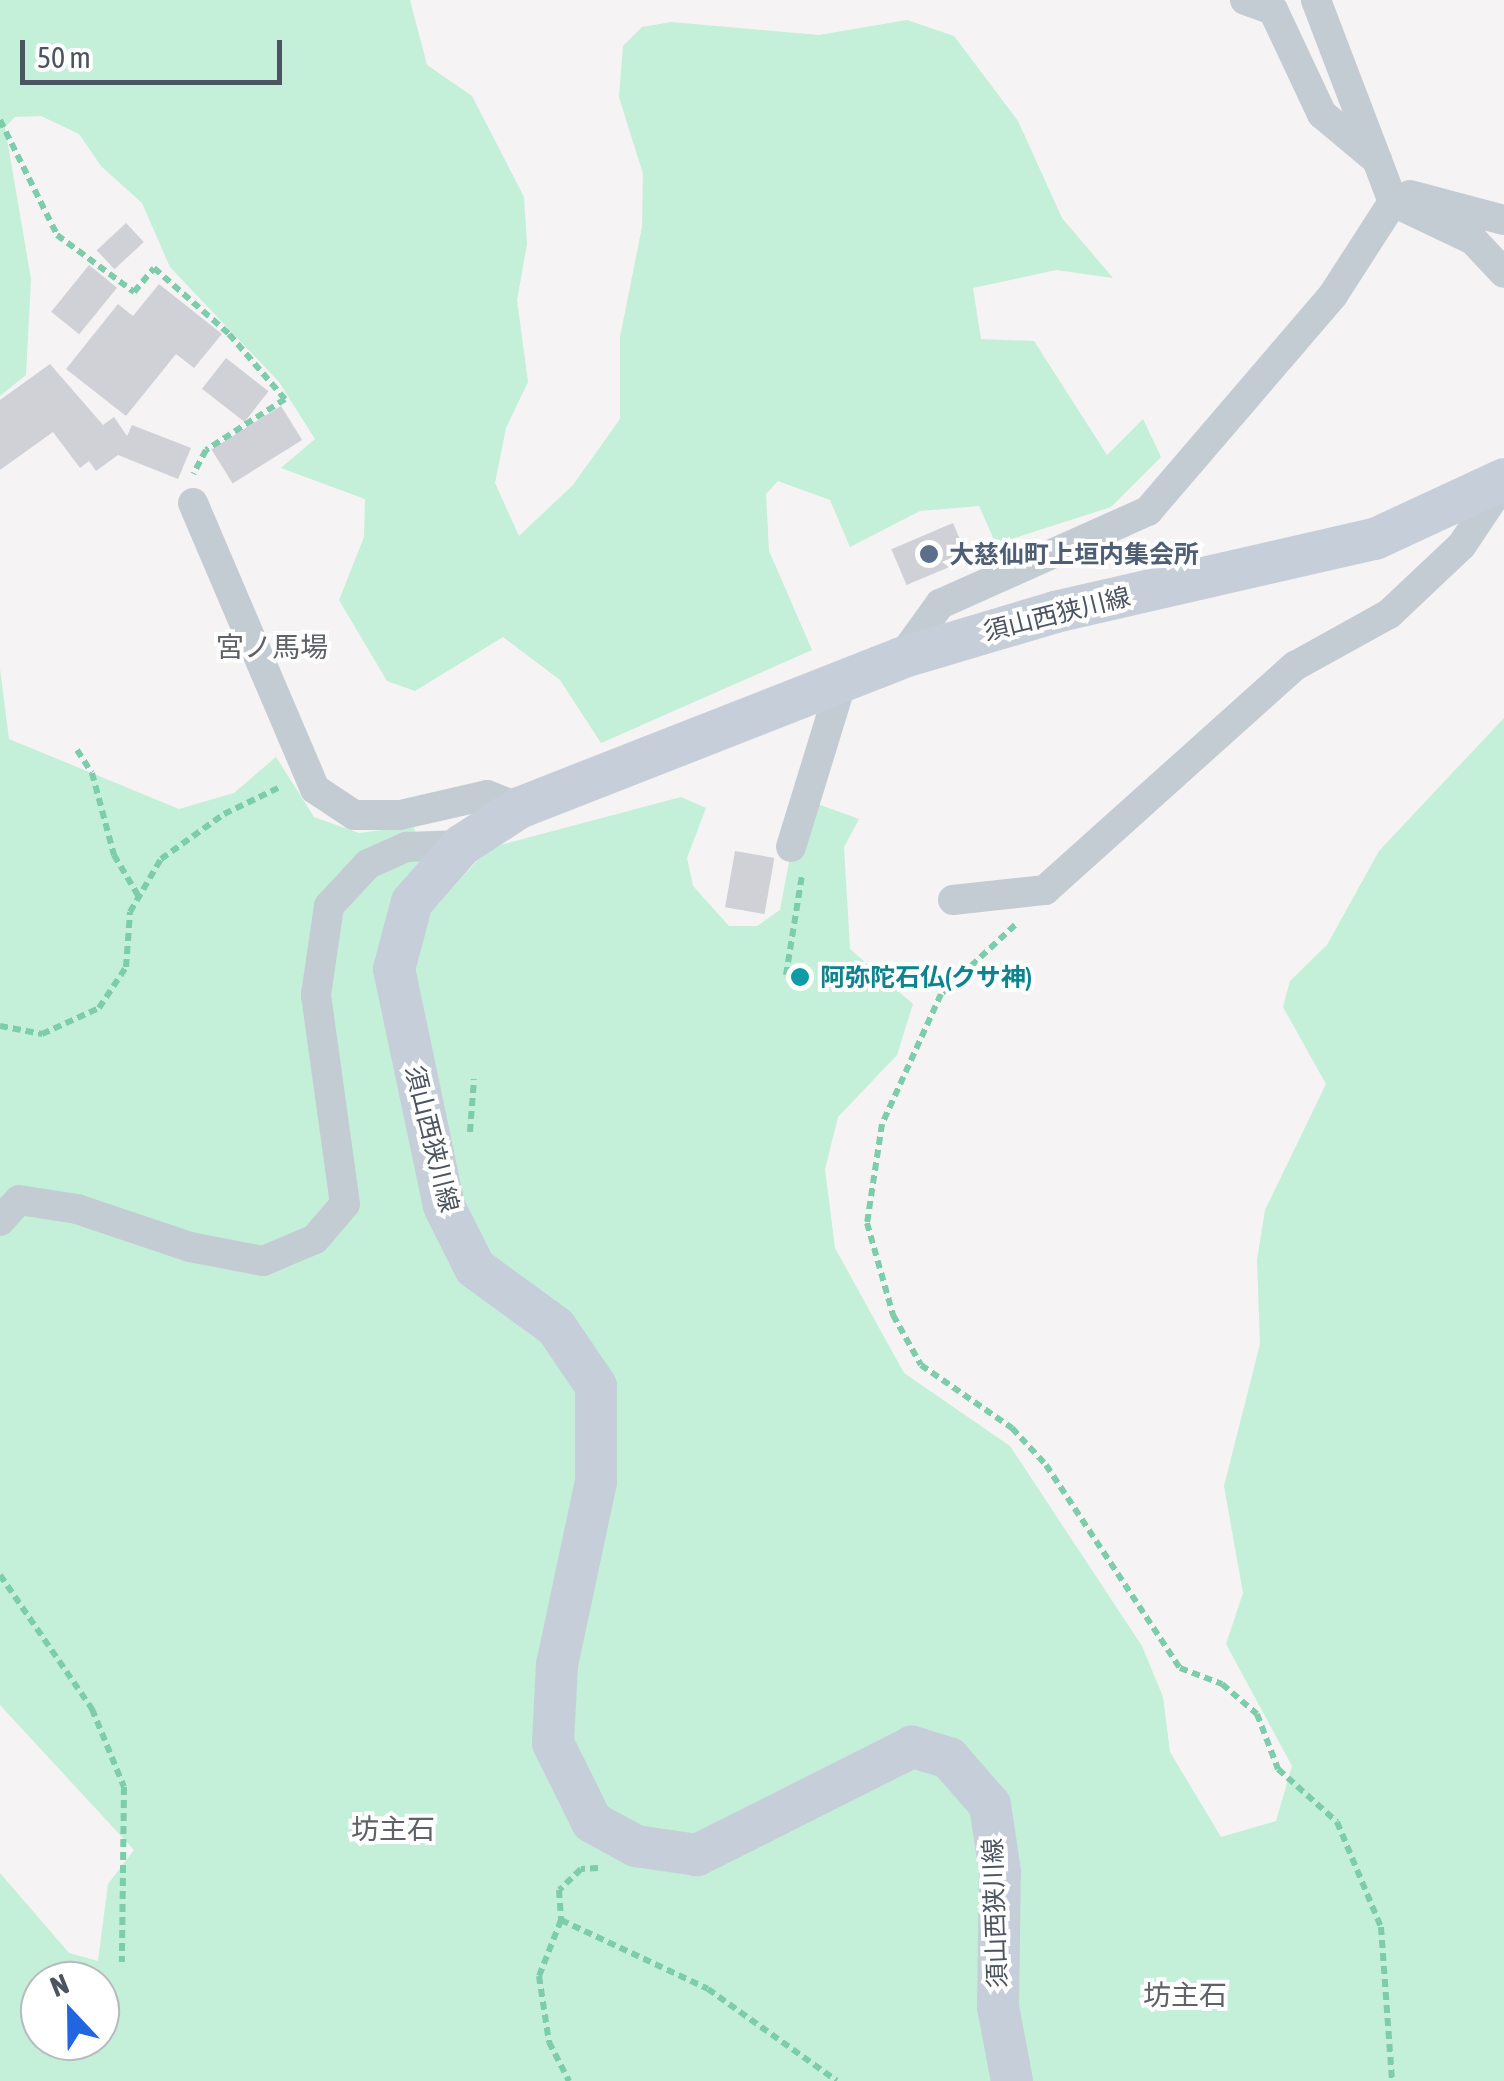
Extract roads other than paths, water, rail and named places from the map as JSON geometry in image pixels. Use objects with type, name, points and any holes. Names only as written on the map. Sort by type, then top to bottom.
[{"type":"main road","name":"須山西狭川線","points":[[1012,2081],[998,2007],[1000,1872],[990,1806],[949,1758],[912,1747],[697,1855],[636,1846],[592,1822],[553,1743],[557,1665],[596,1482],[596,1386],[556,1327],[475,1268],[444,1206],[394,970],[412,902],[462,845],[519,808],[901,658],[1055,612],[1375,540],[1504,480]]},
{"type":"street","points":[[1245,0],[1272,10],[1322,114],[1386,184],[1473,240],[1504,273]]},
{"type":"street","points":[[901,658],[940,604],[1148,511],[1333,295],[1386,184],[1316,0]]},
{"type":"street","points":[[1386,184],[1504,220]]},
{"type":"street","points":[[953,900],[1045,890],[1295,666],[1389,614],[1462,545],[1504,480]]},
{"type":"street","points":[[194,503],[314,788],[354,815],[400,815],[486,795],[519,808]]},
{"type":"street","points":[[792,847],[842,681]]},
{"type":"street","points":[[0,1221],[19,1200],[77,1208],[190,1247],[263,1261],[315,1239],[345,1204],[316,995],[329,906],[368,864],[406,848],[462,845]]},
{"type":"place","name":"大慈仙町上垣内集会所","points":[[929,554]]},
{"type":"place","name":"阿弥陀石仏(クサ神)","points":[[800,977]]},
{"type":"district","name":"宮ノ馬場","points":[[272,647]]},
{"type":"district","name":"坊主石","points":[[393,1829]]},
{"type":"district","name":"坊主石","points":[[1185,1995]]}]
